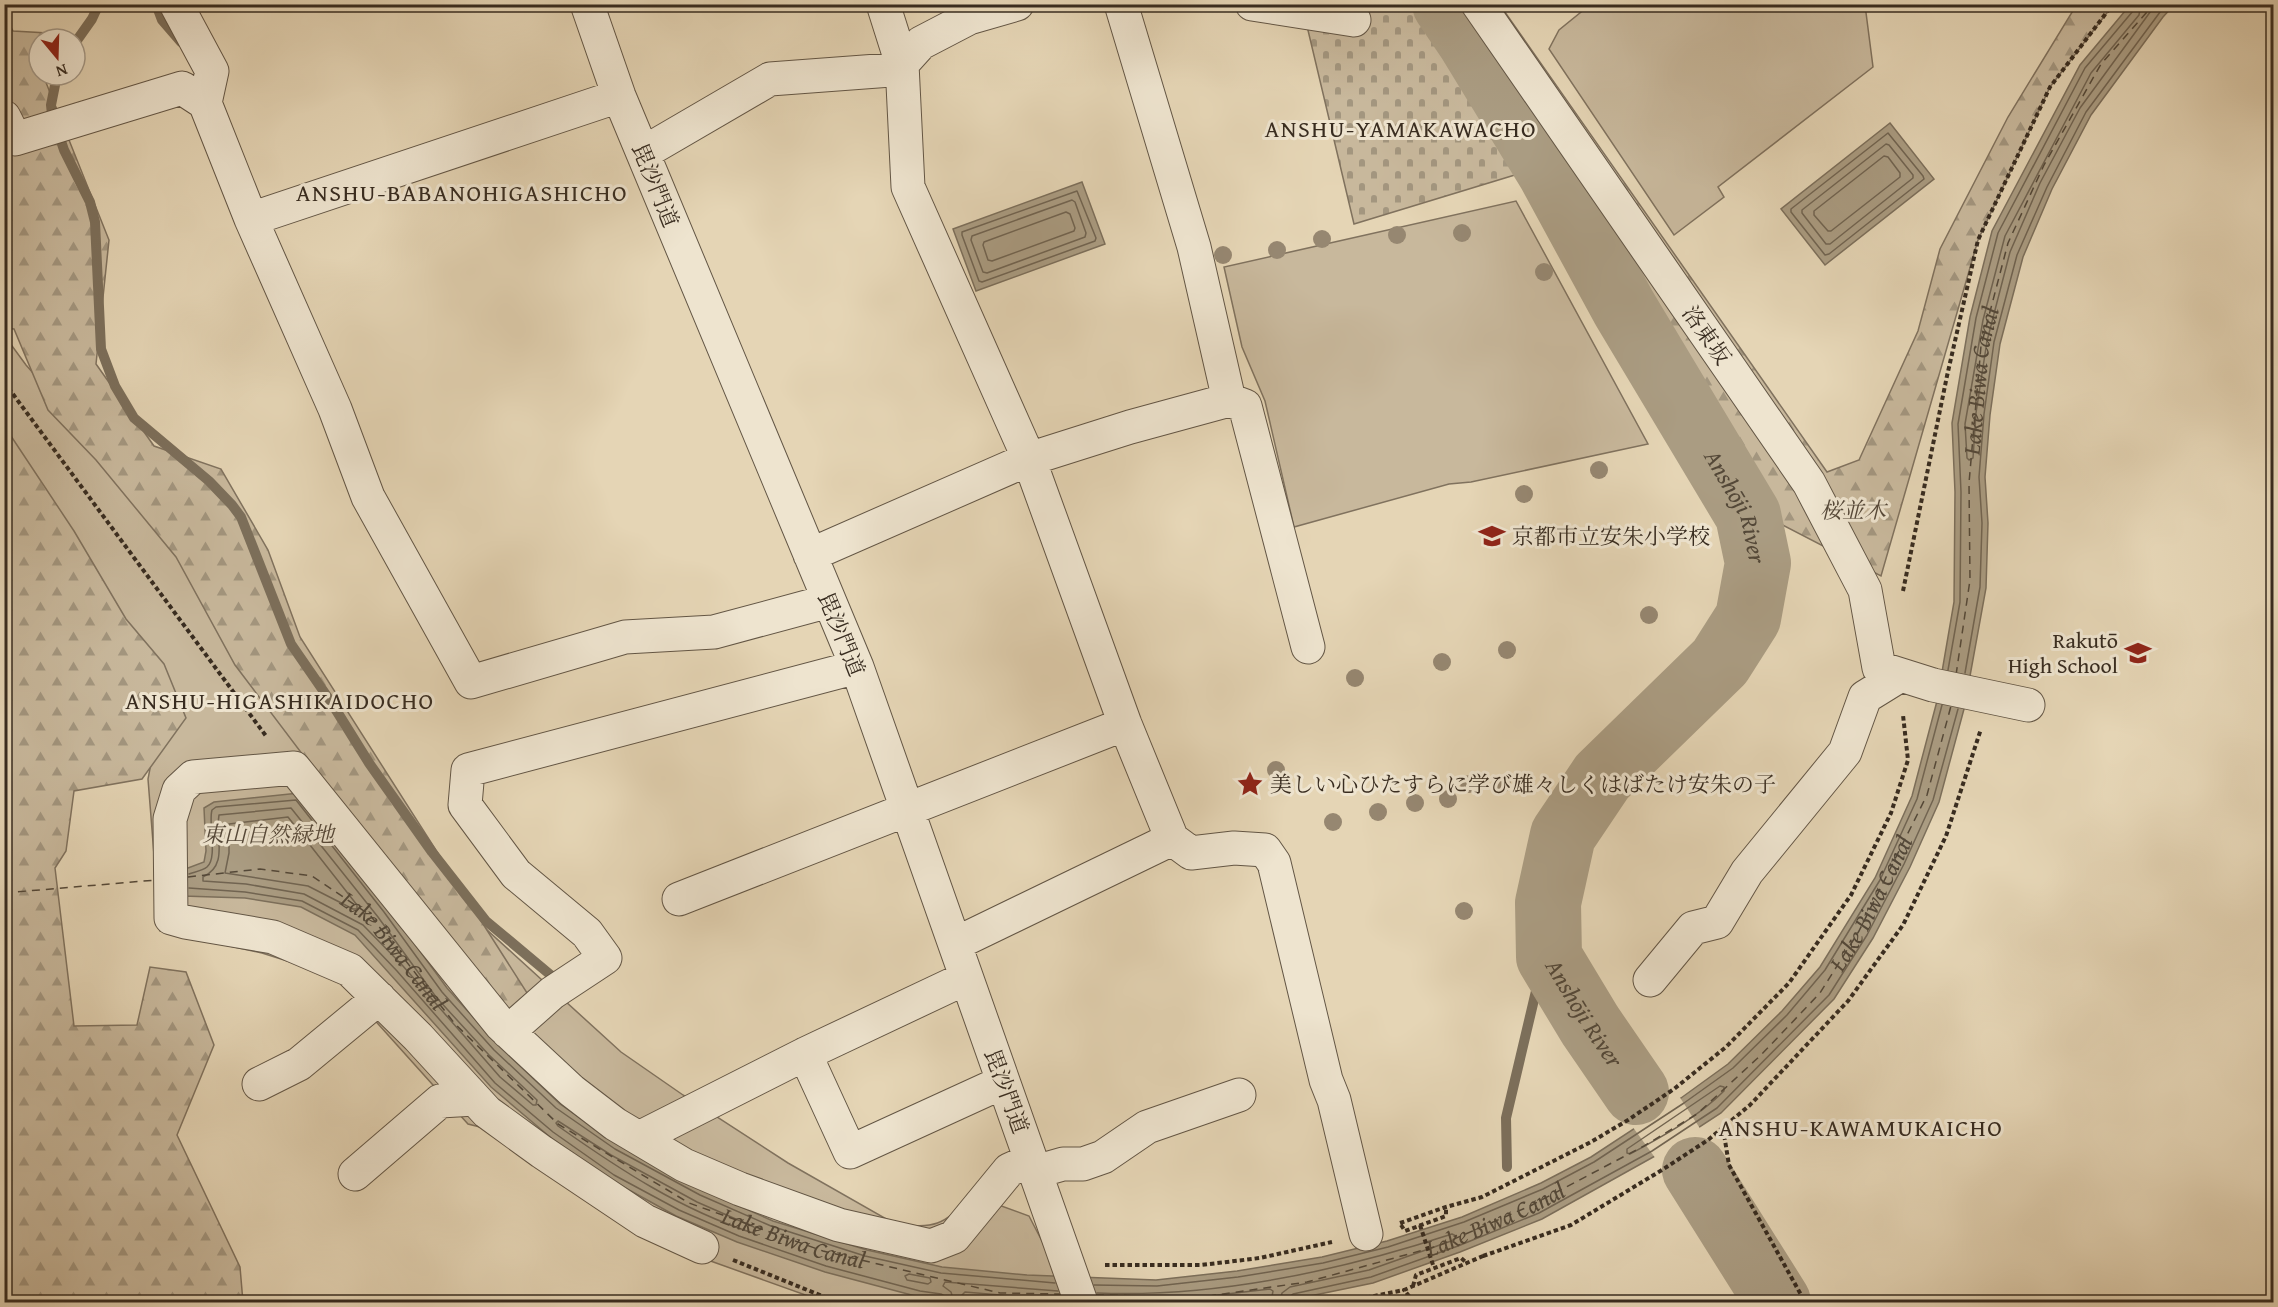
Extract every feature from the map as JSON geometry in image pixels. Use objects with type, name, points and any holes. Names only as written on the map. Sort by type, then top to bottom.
[{"type":"street","points":[[176,4],[212,71],[206,103],[251,219],[334,409],[368,497],[471,682],[624,636],[714,633],[829,601]]},
{"type":"street","name":"毘沙門道","points":[[587,4],[619,96],[857,667],[1076,1288]]},
{"type":"street","points":[[883,4],[902,64],[908,187],[1029,459],[1125,724],[1172,839],[1191,853],[1233,848],[1265,850],[1274,863],[1366,1234]]},
{"type":"street","points":[[643,153],[770,79],[891,70],[902,64],[921,43],[969,18],[1017,4]]},
{"type":"street","points":[[1121,4],[1194,247],[1229,400]]},
{"type":"street","points":[[1252,4],[1354,20]]},
{"type":"street","name":"洛東坂","points":[[1478,4],[1809,483],[1865,590],[1879,668],[1899,676]]},
{"type":"street","points":[[4,117],[15,139],[182,88],[206,103]]},
{"type":"street","points":[[251,219],[619,96]]},
{"type":"street","points":[[810,555],[1029,459],[1130,427],[1229,400],[1245,406],[1308,647]]},
{"type":"street","points":[[508,1032],[552,993],[605,958],[587,933],[516,874],[465,805],[468,770],[857,667]]},
{"type":"street","points":[[1650,980],[1694,928],[1717,922],[1747,872],[1845,752],[1865,697],[1899,676],[2028,705]]},
{"type":"street","points":[[679,899],[1125,724]]},
{"type":"street","points":[[702,1247],[645,1221],[487,1112],[350,970],[273,937],[171,918],[170,819],[179,790],[193,777],[294,768],[508,1032],[572,1091],[615,1124],[684,1165],[740,1190],[839,1225],[931,1246],[954,1237],[1009,1170],[1033,1166],[1083,1164],[1103,1157],[1147,1127],[1239,1095]]},
{"type":"street","points":[[955,944],[1172,839]]},
{"type":"street","points":[[639,1138],[805,1054],[966,978]]},
{"type":"street","points":[[259,1084],[299,1064],[378,998]]},
{"type":"street","points":[[805,1054],[850,1152],[1003,1082]]},
{"type":"street","points":[[355,1174],[440,1101],[476,1099]]},
{"type":"path","points":[[1901,602],[1947,376],[1978,240],[2050,87],[2113,4]]},
{"type":"path","points":[[4,382],[261,730],[294,768]]},
{"type":"path","points":[[1628,1120],[1674,1089],[1726,1047],[1790,983],[1851,895],[1892,813],[1908,760],[1899,676]]},
{"type":"path","points":[[1484,1256],[1571,1225],[1708,1140],[1750,1105],[1848,1001],[1903,925],[1946,836],[1983,723],[1984,695]]},
{"type":"path","points":[[1723,1128],[1729,1165],[1805,1302]]},
{"type":"path","points":[[1400,1223],[1405,1231],[1446,1216],[1446,1207]]},
{"type":"path","points":[[1420,1225],[1434,1268]]},
{"type":"path","points":[[702,1247],[837,1302]]},
{"type":"path","points":[[1344,1302],[1404,1290],[1489,1253]]},
{"type":"path","points":[[1413,1286],[1416,1275],[1461,1258],[1468,1264]]},
{"type":"path","points":[[1404,1290],[1414,1302]]},
{"type":"green space","points":[[1591,4],[1865,5],[1873,67],[1718,187],[1724,197],[1674,235],[1549,49],[1559,30]]},
{"type":"green space","name":"桜並木","points":[[2077,4],[2113,5],[2050,87],[1978,240],[1881,576],[1771,519],[1624,308],[1550,172],[1470,41],[1445,5],[1500,5],[1827,472],[1859,460],[1918,331],[1940,249],[2008,117]]},
{"type":"green space","points":[[1302,5],[1410,5],[1518,174],[1354,224]]},
{"type":"green space","points":[[4,16],[13,31],[27,32],[27,87],[48,87],[109,240],[96,364],[154,446],[221,469],[268,550],[300,637],[543,1018],[506,1012],[346,812],[235,665],[176,557],[96,460],[48,410],[14,329],[5,328]]},
{"type":"green space","points":[[1516,201],[1648,444],[1471,482],[1449,484],[1294,527],[1265,401],[1242,347],[1224,267]]},
{"type":"green space","name":"東山自然緑地","points":[[4,335],[26,365],[111,461],[486,929],[621,1052],[788,1163],[890,1221],[893,1225],[919,1226],[945,1220],[971,1195],[1029,1216],[1044,1245],[1064,1302],[825,1302],[705,1259],[484,1128],[468,1124],[335,976],[262,953],[160,931],[148,779],[159,722],[5,493]]},
{"type":"green space","points":[[5,427],[74,531],[126,619],[164,664],[186,718],[142,779],[74,791],[66,851],[55,868],[74,1026],[137,1025],[150,967],[186,972],[214,1045],[177,1135],[240,1267],[243,1302],[5,1302]]},
{"type":"water","name":"Lake Biwa Canal","points":[[2130,5],[2174,5],[2091,115],[2052,189],[2023,257],[2000,344],[1990,415],[1985,477],[1988,523],[1986,588],[1964,709],[1939,802],[1910,867],[1873,938],[1834,999],[1721,1113],[1655,1156],[1542,1219],[1460,1252],[1373,1283],[1281,1302],[960,1302],[919,1297],[825,1272],[737,1242],[676,1216],[611,1180],[550,1137],[491,1087],[355,935],[301,907],[245,898],[183,896],[180,871],[204,862],[206,851],[204,808],[214,802],[299,793],[447,988],[499,1046],[560,1104],[618,1144],[703,1190],[773,1221],[867,1250],[942,1267],[1027,1275],[1156,1280],[1237,1271],[1322,1257],[1387,1241],[1462,1217],[1541,1183],[1591,1157],[1728,1064],[1782,1011],[1820,967],[1875,878],[1912,796],[1937,701],[1954,602],[1955,492],[1952,423],[1970,317],[1992,231],[2080,65]]},
{"type":"water","points":[[1890,123],[1934,179],[1825,265],[1781,209]]},
{"type":"water","points":[[1082,182],[1105,244],[976,291],[953,229]]},
{"type":"pier","points":[[1679,1096],[1701,1130],[1656,1159],[1632,1126]]},
{"type":"waterway","points":[[86,27],[99,4]]},
{"type":"waterway","points":[[156,4],[162,20],[181,42]]},
{"type":"waterway","name":"Anshōji River","points":[[1445,4],[1550,172],[1624,308],[1748,515],[1758,563],[1748,618],[1720,662],[1602,777],[1563,835],[1548,903],[1549,957],[1590,1025],[1636,1092]]},
{"type":"waterway","points":[[55,87],[51,105],[52,114],[64,150],[90,202],[95,222],[101,349],[115,386],[134,418],[209,481],[241,517],[291,644],[369,763],[432,852],[486,921],[559,982]]},
{"type":"waterway","points":[[1507,1167],[1506,1118],[1541,970],[1549,957]]},
{"type":"waterway","name":"Anshōji River","points":[[1695,1170],[1778,1302]]},
{"type":"ferry route","points":[[1956,675],[1970,580],[1969,483],[1981,346],[2008,243],[2044,165],[2101,64],[2154,4]]},
{"type":"ferry route","points":[[1096,1295],[1202,1297],[1307,1282],[1438,1246],[1530,1206],[1644,1146],[1697,1114],[1761,1055],[1820,993],[1859,931],[1927,795],[1951,706]]},
{"type":"ferry route","points":[[188,877],[260,869],[312,876],[370,915],[455,1024],[558,1124],[689,1203],[823,1251],[1000,1293],[1061,1294]]},
{"type":"ferry route","points":[[4,893],[156,880]]},
{"type":"place","name":"京都市立安朱小学校","points":[[1492,536]]},
{"type":"place","name":"Rakutō High School","points":[[2138,653]]},
{"type":"place","name":"美しい心ひたすらに学び雄々しくはばたけ安朱の子","points":[[1250,784]]},
{"type":"district","name":"ANSHU-YAMAKAWACHO","points":[[1401,129]]},
{"type":"district","name":"ANSHU-BABANOHIGASHICHO","points":[[462,193]]},
{"type":"district","name":"ANSHU-HIGASHIKAIDOCHO","points":[[280,701]]},
{"type":"district","name":"ANSHU-KAWAMUKAICHO","points":[[1861,1128]]}]
